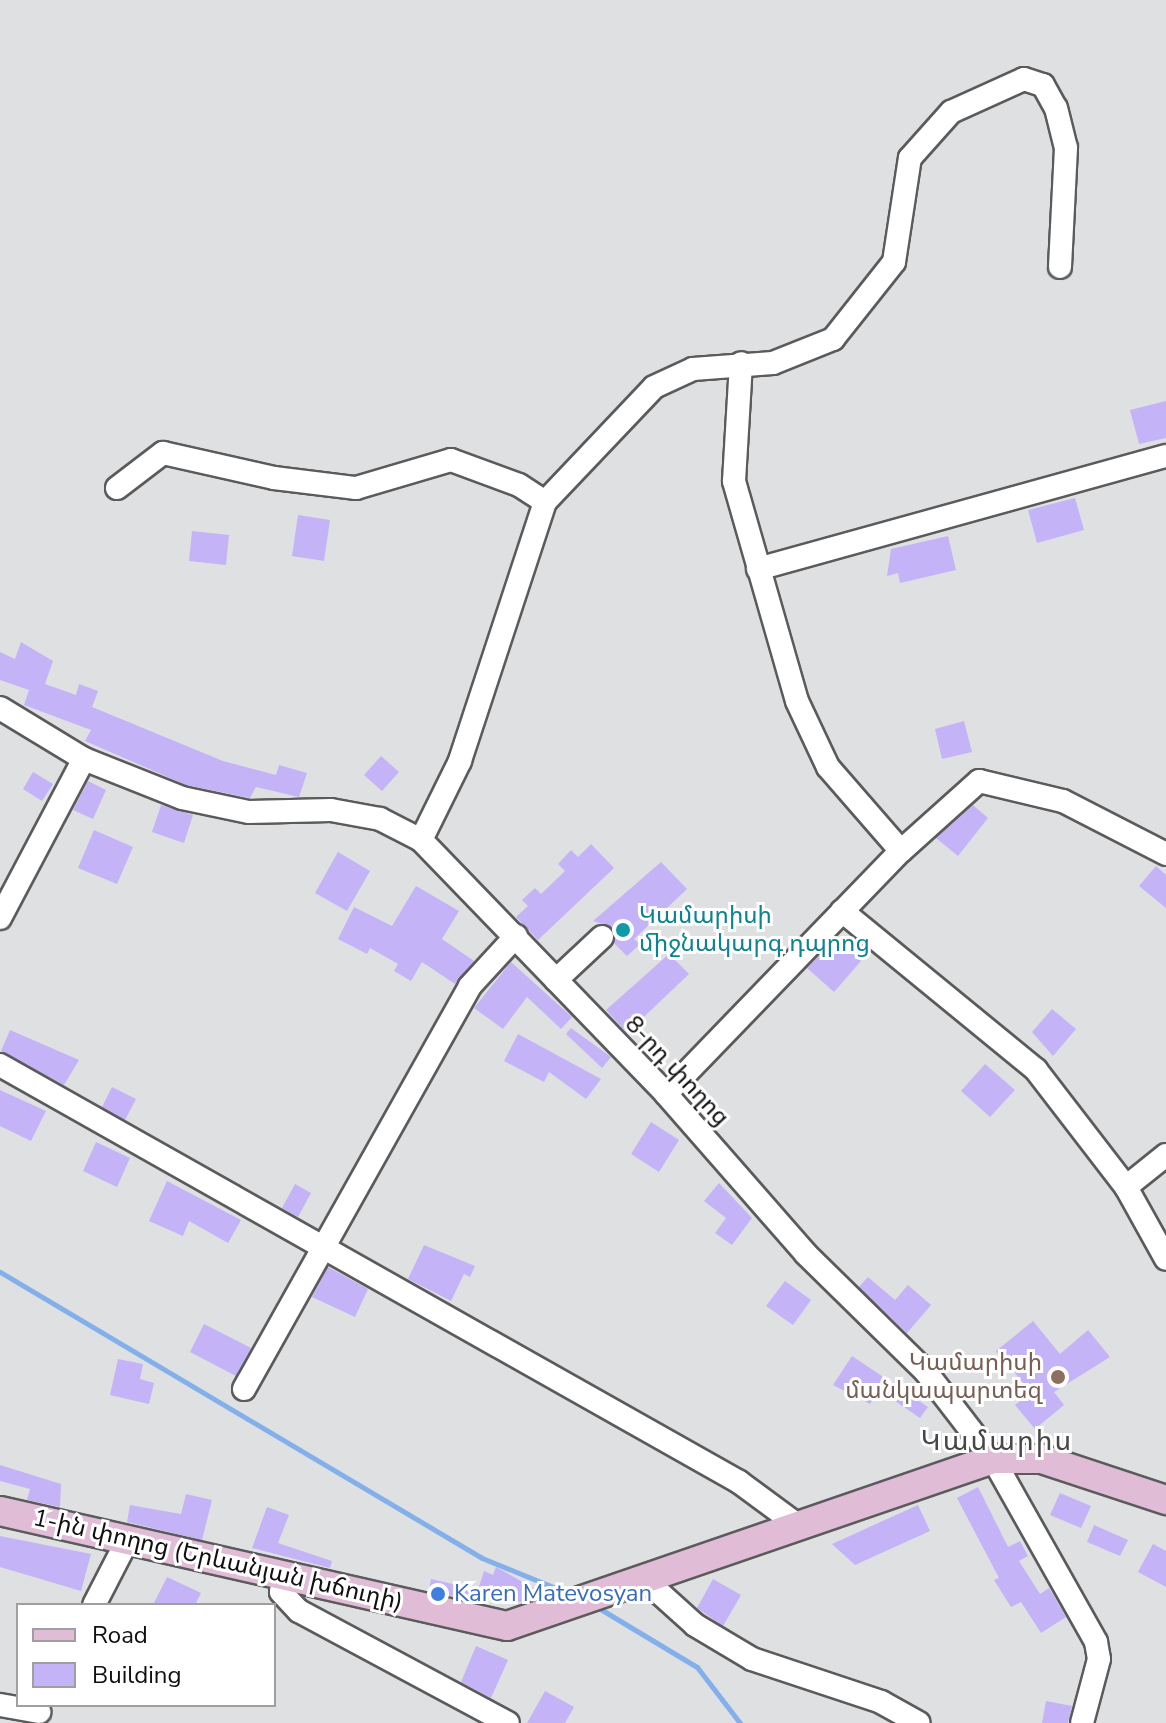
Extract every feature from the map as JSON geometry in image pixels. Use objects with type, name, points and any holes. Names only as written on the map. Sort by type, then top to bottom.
[{"type":"main road","name":"1-ին փողոց (Երևանյան խճուղի)","points":[[0,1511],[507,1626],[534,1620],[635,1582],[993,1459],[1042,1459],[1166,1500]]},
{"type":"street","points":[[421,840],[460,761],[545,502],[654,387],[693,369],[773,363],[833,339],[894,262],[910,158],[951,112],[1024,79],[1043,85],[1056,108],[1066,148],[1060,267]]},
{"type":"street","points":[[741,363],[734,481],[797,701],[828,767],[901,851]]},
{"type":"street","points":[[117,488],[163,453],[274,478],[356,488],[451,460],[519,485],[545,502]]},
{"type":"street","points":[[758,569],[1166,456]]},
{"type":"street","name":"8-րդ փողոց","points":[[0,708],[84,759],[182,798],[249,812],[331,810],[380,819],[421,840],[666,1094],[806,1254],[926,1372],[993,1459],[1096,1642],[1099,1659],[1082,1723]]},
{"type":"street","points":[[0,918],[84,759]]},
{"type":"street","points":[[666,1094],[901,851],[979,781],[1063,801],[1166,854]]},
{"type":"street","points":[[842,911],[1036,1070],[1126,1187],[1166,1259]]},
{"type":"street","points":[[244,1389],[470,986],[516,936]]},
{"type":"street","points":[[556,980],[602,937]]},
{"type":"street","points":[[0,1065],[323,1251],[739,1482],[799,1526]]},
{"type":"street","points":[[1126,1187],[1166,1155]]},
{"type":"street","points":[[95,1603],[127,1541]]},
{"type":"street","points":[[284,1575],[281,1592],[299,1611],[508,1723]]},
{"type":"street","points":[[635,1582],[695,1625],[752,1659],[881,1702],[919,1723]]},
{"type":"street","points":[[0,1705],[40,1713]]},
{"type":"building","points":[[1166,401],[1166,438],[1139,444],[1130,410]]},
{"type":"building","points":[[1075,498],[1084,530],[1037,543],[1028,510]]},
{"type":"building","points":[[298,515],[330,520],[324,561],[292,556]]},
{"type":"building","points":[[192,531],[229,535],[226,565],[189,561]]},
{"type":"building","points":[[948,536],[956,570],[900,583],[898,573],[887,576],[891,549]]},
{"type":"building","points":[[21,642],[53,661],[45,684],[76,695],[79,684],[98,691],[92,707],[223,761],[276,775],[279,765],[307,773],[299,797],[256,787],[250,798],[186,785],[85,741],[91,730],[24,705],[29,690],[0,680],[0,652],[15,659]]},
{"type":"building","points":[[964,721],[972,752],[942,759],[935,729]]},
{"type":"building","points":[[381,756],[399,772],[382,791],[364,775]]},
{"type":"building","points":[[33,772],[53,784],[42,801],[23,789]]},
{"type":"building","points":[[88,781],[106,790],[93,819],[73,810]]},
{"type":"building","points":[[161,805],[193,815],[184,843],[152,832]]},
{"type":"building","points":[[973,805],[988,818],[958,856],[936,838]]},
{"type":"building","points":[[94,830],[133,847],[117,884],[78,868]]},
{"type":"building","points":[[591,844],[614,868],[538,940],[516,917],[528,906],[522,900],[535,888],[541,894],[565,871],[558,864],[571,850],[578,857]]},
{"type":"building","points":[[338,852],[370,871],[347,911],[315,893]]},
{"type":"building","points":[[661,862],[687,889],[634,939],[640,944],[627,956],[614,943],[612,927],[593,921]]},
{"type":"building","points":[[1156,866],[1166,875],[1166,908],[1139,886]]},
{"type":"building","points":[[416,886],[459,911],[442,939],[474,961],[455,984],[422,962],[411,981],[394,971],[398,964],[370,948],[367,954],[338,939],[354,907],[392,926]]},
{"type":"building","points":[[836,939],[861,961],[834,992],[807,968]]},
{"type":"building","points":[[669,954],[689,974],[627,1033],[606,1010]]},
{"type":"building","points":[[511,962],[572,1017],[561,1029],[527,997],[503,1029],[474,1008]]},
{"type":"building","points":[[1052,1009],[1076,1029],[1053,1056],[1032,1032]]},
{"type":"building","points":[[571,1028],[611,1057],[602,1068],[566,1034]]},
{"type":"building","points":[[10,1030],[79,1060],[64,1085],[1,1051]]},
{"type":"building","points":[[518,1034],[601,1079],[586,1099],[549,1072],[544,1082],[504,1061]]},
{"type":"building","points":[[985,1064],[1015,1090],[990,1117],[961,1091]]},
{"type":"building","points":[[112,1087],[136,1099],[125,1120],[102,1107]]},
{"type":"building","points":[[0,1090],[46,1111],[31,1141],[0,1126]]},
{"type":"building","points":[[651,1122],[679,1140],[659,1172],[631,1154]]},
{"type":"building","points":[[96,1142],[130,1158],[117,1187],[83,1171]]},
{"type":"building","points":[[167,1181],[241,1220],[228,1243],[189,1221],[183,1236],[149,1221]]},
{"type":"building","points":[[719,1183],[752,1218],[732,1245],[715,1233],[726,1218],[704,1201]]},
{"type":"building","points":[[295,1184],[311,1193],[298,1217],[282,1208]]},
{"type":"building","points":[[424,1245],[475,1266],[470,1277],[464,1274],[451,1301],[408,1279]]},
{"type":"building","points":[[328,1267],[368,1289],[355,1317],[312,1297]]},
{"type":"building","points":[[868,1277],[895,1300],[908,1285],[931,1305],[907,1333],[859,1287]]},
{"type":"building","points":[[785,1281],[811,1300],[793,1325],[766,1306]]},
{"type":"building","name":"Կամարիսի մանկապարտեզ","points":[[1033,1321],[1060,1354],[1088,1330],[1110,1357],[1054,1392],[1064,1405],[1035,1429],[1015,1405],[1031,1392],[996,1351]]},
{"type":"building","points":[[204,1324],[251,1348],[236,1376],[190,1352]]},
{"type":"building","points":[[852,1356],[928,1407],[920,1418],[879,1390],[870,1404],[833,1385]]},
{"type":"building","points":[[118,1359],[143,1364],[140,1379],[154,1383],[149,1404],[110,1395]]},
{"type":"building","points":[[0,1465],[61,1484],[60,1507],[27,1500],[30,1489],[0,1481]]},
{"type":"building","points":[[978,1487],[1008,1547],[1020,1541],[1028,1556],[1019,1561],[1040,1594],[1049,1588],[1066,1617],[1041,1633],[1021,1602],[1011,1607],[994,1580],[999,1578],[957,1498]]},
{"type":"building","points":[[1060,1493],[1091,1506],[1081,1528],[1050,1515]]},
{"type":"building","points":[[186,1494],[212,1500],[202,1540],[127,1522],[130,1505],[181,1514]]},
{"type":"building","points":[[918,1505],[930,1531],[855,1565],[832,1544]]},
{"type":"building","points":[[267,1507],[289,1515],[278,1543],[332,1561],[330,1568],[252,1548]]},
{"type":"building","points":[[1094,1525],[1128,1540],[1120,1556],[1087,1542]]},
{"type":"building","points":[[0,1536],[91,1554],[81,1591],[0,1567]]},
{"type":"building","points":[[1153,1544],[1166,1551],[1166,1587],[1138,1572]]},
{"type":"building","points":[[496,1567],[539,1591],[535,1598],[520,1602],[478,1590],[484,1571],[493,1575]]},
{"type":"building","points":[[167,1577],[201,1593],[196,1603],[154,1603]]},
{"type":"building","points":[[431,1579],[478,1590],[474,1601],[429,1591]]},
{"type":"building","points":[[713,1579],[741,1595],[723,1626],[697,1608]]},
{"type":"building","points":[[476,1646],[508,1660],[491,1698],[461,1682]]},
{"type":"building","points":[[545,1691],[574,1707],[565,1723],[527,1723]]},
{"type":"building","points":[[1046,1701],[1072,1706],[1068,1723],[1042,1723]]},
{"type":"waterway","points":[[0,1272],[482,1558],[570,1594]]},
{"type":"waterway","points":[[597,1607],[697,1667],[740,1723]]},
{"type":"place","name":"Կամարիսի միջնակարգ դպրոց","points":[[623,930]]},
{"type":"place","name":"Կամարիսի մանկապարտեզ","points":[[1058,1377]]},
{"type":"place","name":"Karen Matevosyan","points":[[438,1594]]},
{"type":"district","name":"Կամարիս","points":[[997,1441]]}]
